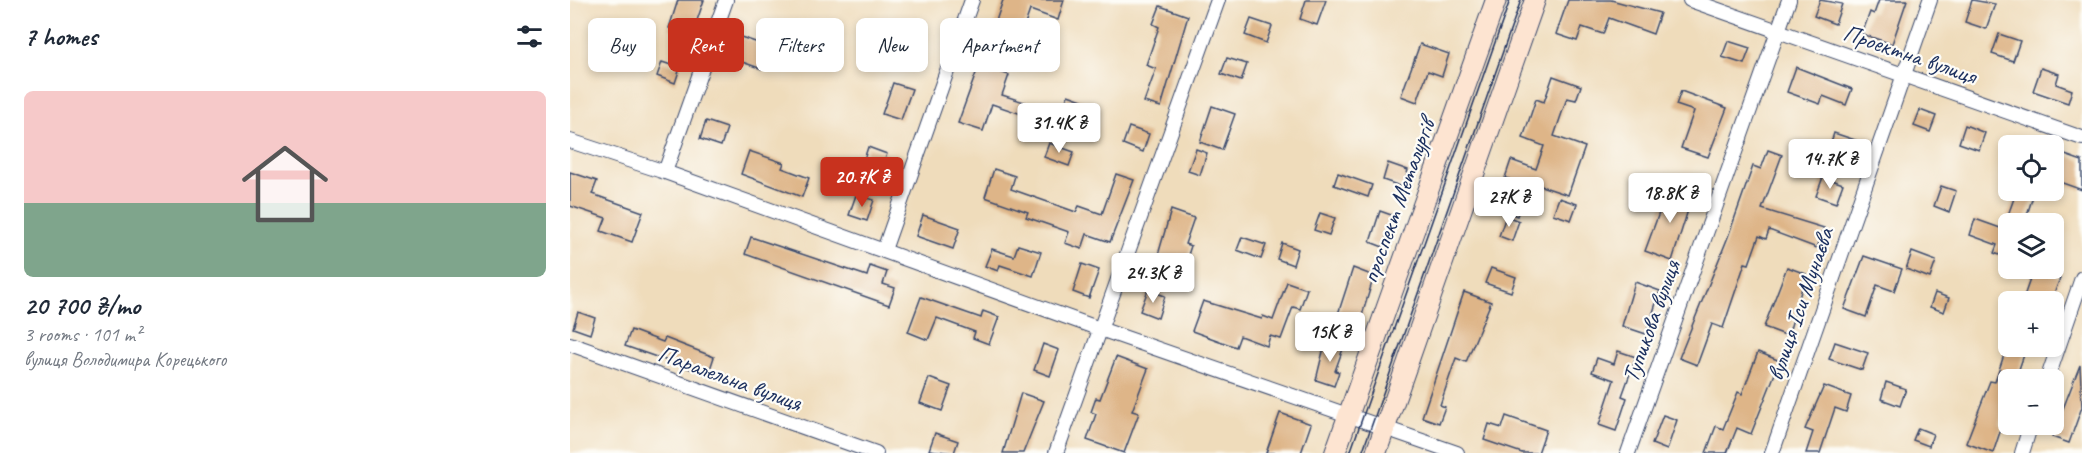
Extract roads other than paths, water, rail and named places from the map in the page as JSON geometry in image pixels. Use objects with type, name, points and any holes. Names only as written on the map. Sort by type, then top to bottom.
[{"type":"main road","name":"проспект Металургів","points":[[1335,453],[1496,0]]},
{"type":"main road","points":[[1376,453],[1535,0]]},
{"type":"street","points":[[665,172],[726,0]]},
{"type":"street","points":[[884,250],[972,0]]},
{"type":"street","points":[[1056,453],[1218,0]]},
{"type":"street","name":"Проектна вулиця","points":[[1690,0],[2082,138]]},
{"type":"street","name":"Тупикова вулиця","points":[[1628,453],[1789,0]]},
{"type":"street","name":"вулиця Іси Мунаєва","points":[[1772,453],[1930,0]]},
{"type":"street","points":[[570,141],[665,172],[1100,329],[1457,453]]},
{"type":"street","points":[[2051,369],[2082,278]]},
{"type":"street","name":"Паралельна вулиця","points":[[570,344],[876,453]]},
{"type":"street","points":[[2022,453],[2028,435]]},
{"type":"tram line","points":[[1350,453],[1510,0]]},
{"type":"tram line","points":[[1362,453],[1521,0]]}]
